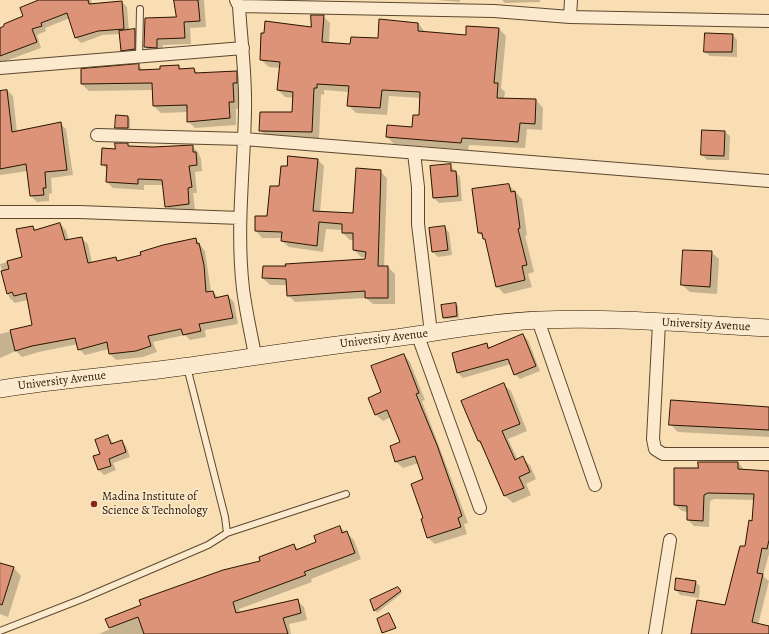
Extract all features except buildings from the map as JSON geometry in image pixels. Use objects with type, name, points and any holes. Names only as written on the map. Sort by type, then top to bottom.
[{"type":"street","points":[[570,17],[571,0]]},
{"type":"street","points":[[255,356],[243,290],[240,218],[245,109],[243,48],[238,3],[416,6],[570,17],[769,21]]},
{"type":"street","points":[[0,68],[139,58],[243,48]]},
{"type":"street","points":[[97,135],[244,139],[769,181]]},
{"type":"street","points":[[414,153],[418,187],[418,224],[424,334],[480,508]]},
{"type":"street","points":[[0,212],[79,212],[240,218]]},
{"type":"street","points":[[538,320],[595,485]]},
{"type":"street","name":"University Avenue","points":[[0,390],[60,380],[187,366],[424,334],[490,323],[538,320],[624,320],[769,328]]},
{"type":"street","points":[[659,323],[653,439],[656,449],[663,454],[769,454]]},
{"type":"street","points":[[655,634],[670,540]]},
{"type":"lane","points":[[139,58],[140,9]]},
{"type":"lane","points":[[187,366],[225,517],[227,534]]},
{"type":"lane","points":[[0,631],[82,599],[208,546],[227,534],[346,494]]},
{"type":"place","name":"Madina Institute of Science & Technology","points":[[94,504]]}]
